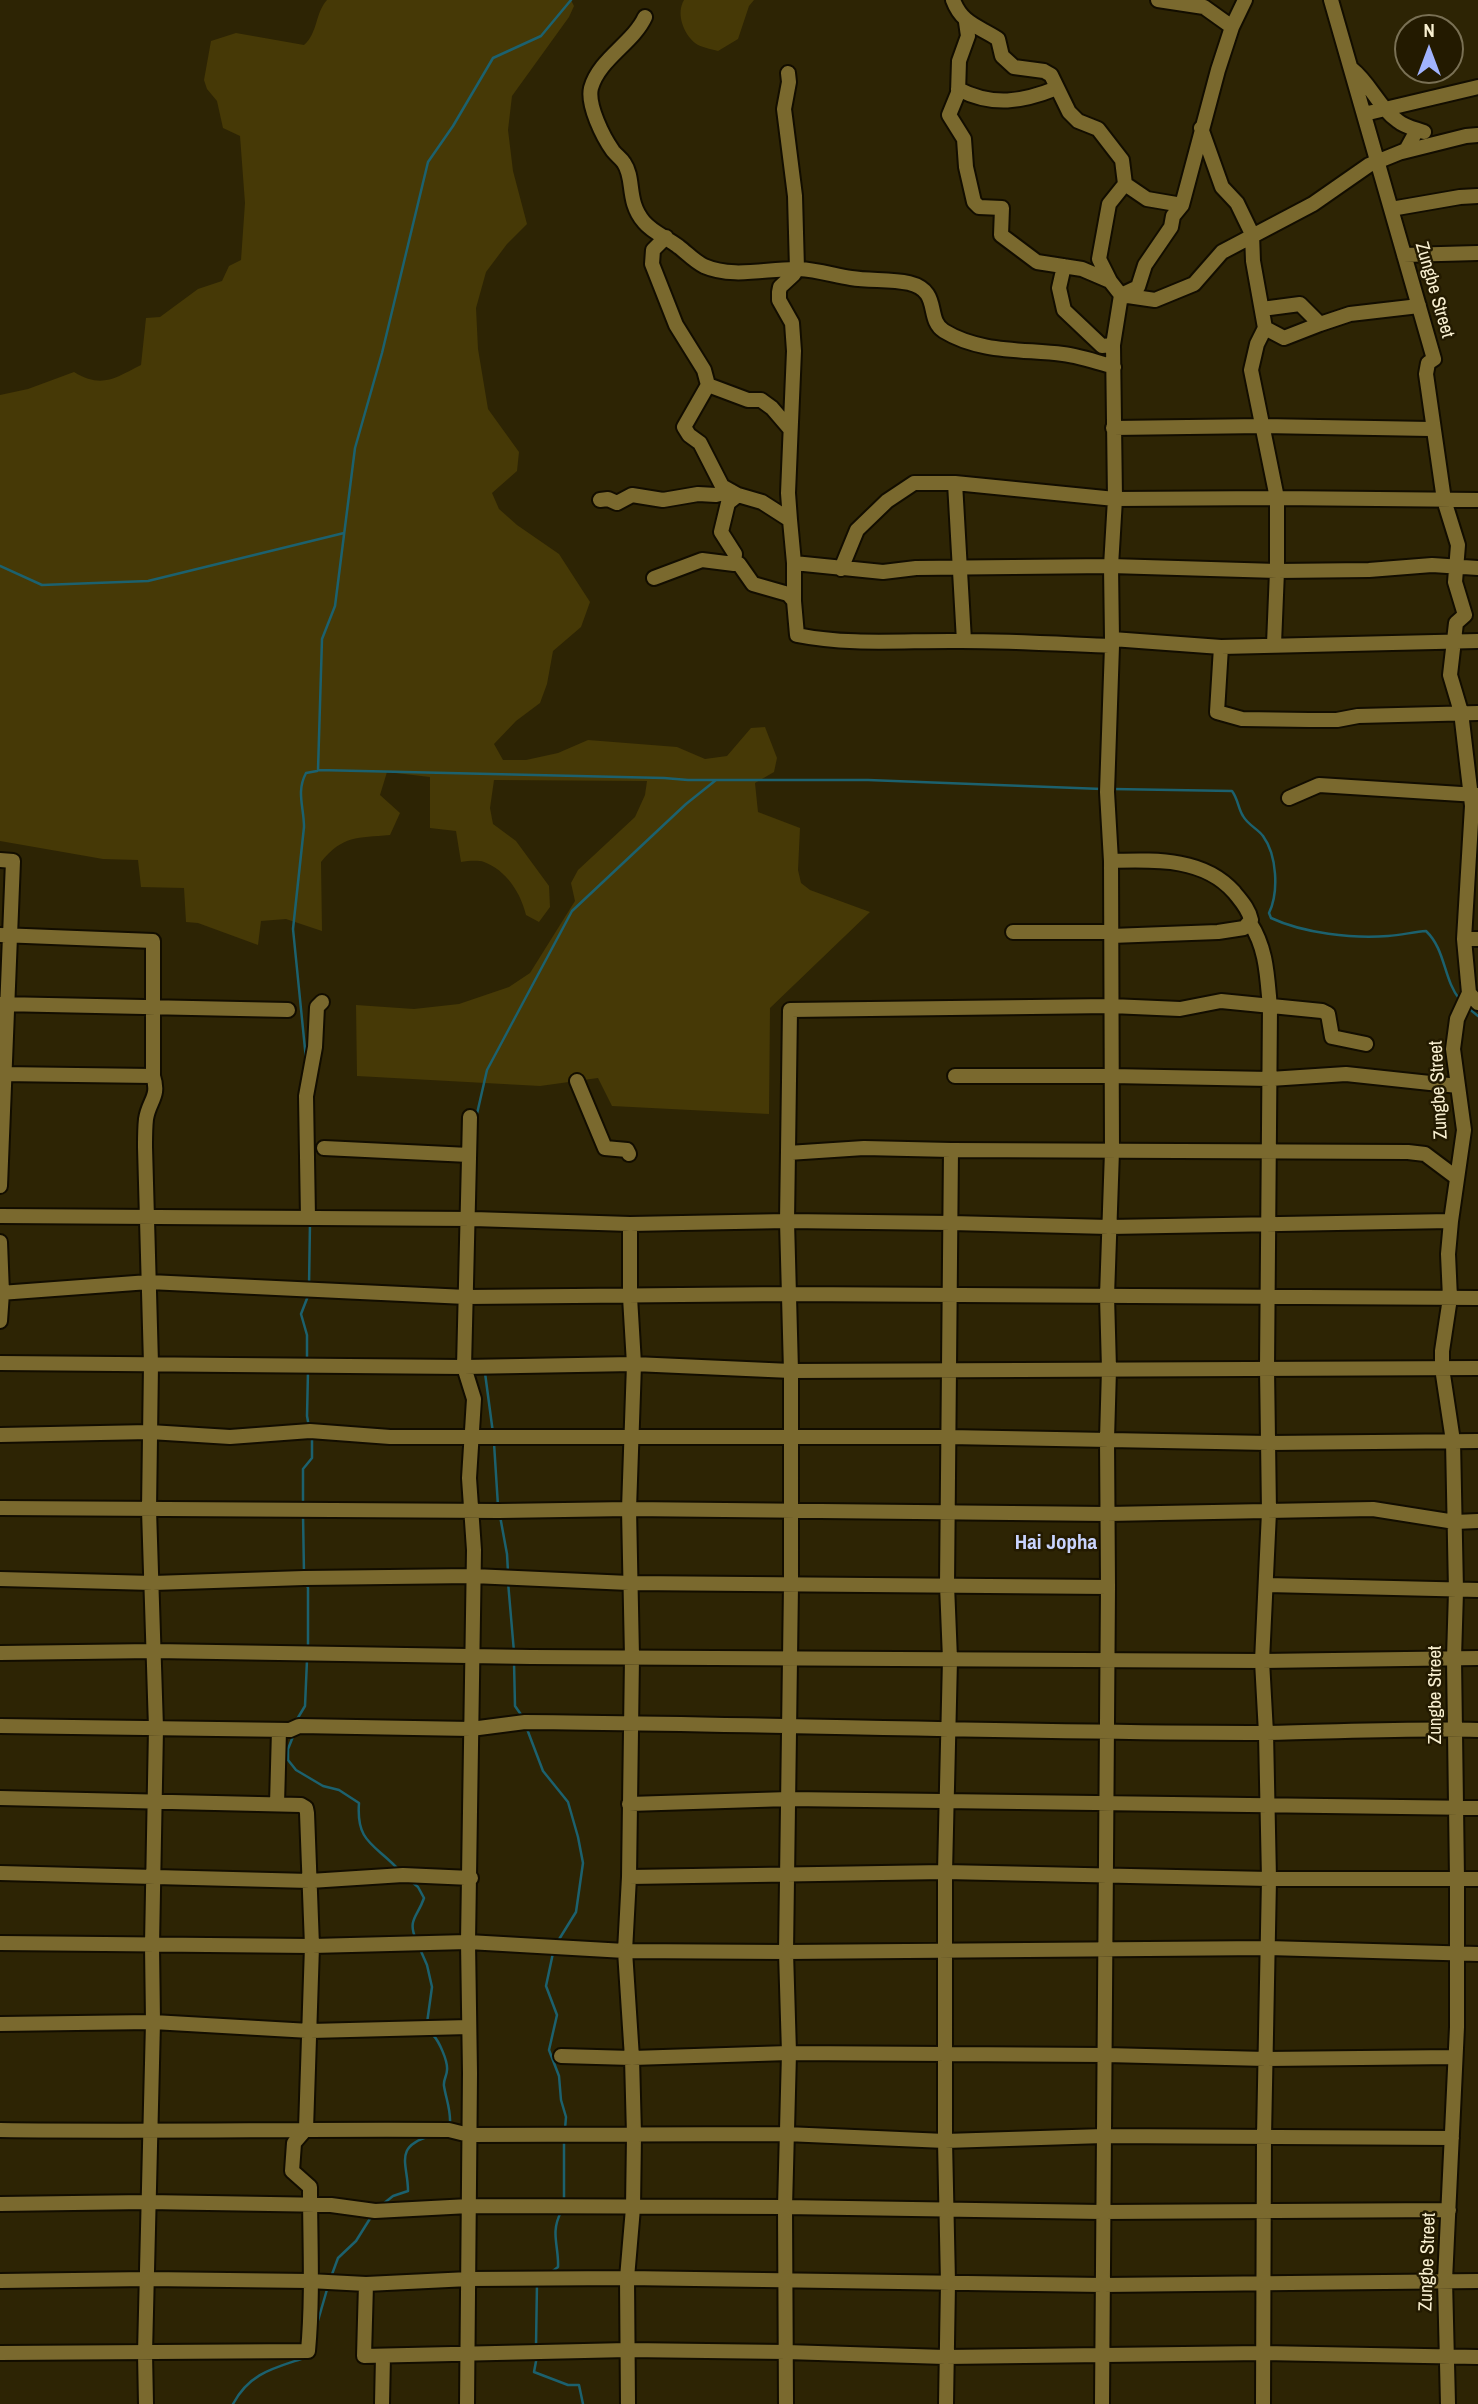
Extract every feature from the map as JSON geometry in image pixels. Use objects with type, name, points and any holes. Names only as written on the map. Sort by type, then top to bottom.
[{"type":"street","points":[[953,0],[966,22],[968,36],[959,61],[958,89],[949,115],[964,139],[966,167],[974,202],[979,207],[1002,208],[1002,235],[1032,260],[1082,269],[1110,281]]},
{"type":"street","points":[[1158,0],[1204,8],[1232,27]]},
{"type":"street","points":[[1121,295],[1138,287],[1145,265],[1171,227],[1173,216],[1182,205],[1201,128],[1232,27],[1245,0]]},
{"type":"street","points":[[1330,0],[1328,8],[1332,25],[1345,63],[1367,83],[1392,117],[1402,124],[1425,132],[1376,158]]},
{"type":"street","name":"Zungbe Street","points":[[1330,0],[1434,359],[1428,363],[1426,374],[1444,500],[1458,545],[1455,582],[1465,615],[1456,623],[1450,675],[1461,712],[1474,795],[1471,998],[1457,1019],[1453,1049],[1464,1130],[1451,1221],[1448,1254],[1450,1298],[1442,1368],[1453,1441],[1456,1591],[1454,1658],[1457,1955],[1445,2280],[1448,2404]]},
{"type":"street","points":[[645,17],[639,29],[594,82],[590,103],[612,150],[626,166],[631,198],[644,222],[696,262],[720,271],[797,269],[913,284],[926,290],[937,324],[944,331],[995,349],[1061,354],[1114,367]]},
{"type":"street","points":[[966,22],[998,39],[1002,56],[1014,67],[1044,71],[1051,75],[1069,112],[1078,121],[1098,129],[1122,160],[1125,184],[1109,204],[1099,259],[1121,295],[1155,300],[1194,284],[1217,255],[1252,234],[1313,204],[1369,165],[1406,150],[1417,130]]},
{"type":"street","points":[[788,73],[784,109],[795,196],[797,269],[780,287],[779,300],[792,323],[794,351],[788,493],[797,635],[860,643],[1112,642],[1220,647],[1478,641]]},
{"type":"street","points":[[1364,114],[1478,86]]},
{"type":"street","points":[[958,89],[974,97],[1006,102],[1041,96],[1057,88]]},
{"type":"street","points":[[1201,128],[1222,187],[1237,203],[1252,234],[1253,261],[1265,328],[1257,344],[1251,370],[1277,498],[1274,644]]},
{"type":"street","points":[[1376,158],[1478,135]]},
{"type":"street","points":[[1125,184],[1147,199],[1182,205]]},
{"type":"street","points":[[1391,209],[1478,196]]},
{"type":"street","points":[[666,237],[653,250],[652,264],[676,325],[704,370],[708,385],[684,427],[699,443],[719,482],[735,493],[762,502],[790,520]]},
{"type":"street","points":[[1404,255],[1478,253]]},
{"type":"street","points":[[1064,266],[1059,288],[1064,310],[1102,346],[1113,345]]},
{"type":"street","points":[[1102,2404],[1109,1368],[1107,1296],[1112,1151],[1111,861],[1108,786],[1111,566],[1115,499],[1113,345],[1121,295]]},
{"type":"street","points":[[1262,309],[1300,304],[1320,324]]},
{"type":"street","points":[[1265,328],[1284,338],[1350,314],[1419,306]]},
{"type":"street","points":[[708,385],[748,400],[761,400],[772,408],[790,429]]},
{"type":"street","points":[[1113,428],[1263,426],[1430,429]]},
{"type":"street","points":[[841,569],[857,530],[887,501],[914,483],[955,484],[1115,499],[1478,500]]},
{"type":"street","points":[[955,484],[964,641]]},
{"type":"street","points":[[600,500],[608,499],[617,503],[632,495],[663,500],[698,494],[735,493]]},
{"type":"street","points":[[734,564],[735,554],[721,531],[728,503],[735,493]]},
{"type":"street","points":[[654,578],[702,560],[739,564],[753,584],[788,594],[794,601]]},
{"type":"street","points":[[794,563],[883,572],[916,568],[1111,566],[1277,571],[1369,570],[1432,565],[1478,568]]},
{"type":"street","points":[[1220,647],[1216,712],[1242,719],[1336,720],[1358,716],[1478,713]]},
{"type":"street","points":[[1289,798],[1319,785],[1474,795]]},
{"type":"street","points":[[0,860],[13,861],[5,935],[0,1186]]},
{"type":"street","points":[[1013,932],[1218,932],[1244,928],[1250,923],[1251,917],[1246,906],[1219,877],[1172,861],[1111,861]]},
{"type":"street","points":[[1250,923],[1266,961],[1270,1007],[1267,1368],[1269,1512],[1262,1661],[1269,1879],[1263,2211],[1264,2404]]},
{"type":"street","points":[[5,935],[153,941],[151,1008],[156,1097],[147,1116],[145,1147],[151,1364],[149,1510],[156,1728],[146,2404]]},
{"type":"street","points":[[786,2404],[785,2207],[789,2053],[786,1952],[791,1585],[791,1371],[787,1222],[790,1010],[1111,1006],[1180,1009],[1221,1001],[1322,1011],[1328,1014],[1332,1037],[1366,1044]]},
{"type":"street","points":[[308,1218],[306,1096],[315,1047],[317,1007],[322,1002]]},
{"type":"street","points":[[3,1004],[288,1010]]},
{"type":"street","points":[[2,1074],[153,1076]]},
{"type":"street","points":[[955,1076],[1270,1079],[1346,1074],[1458,1086]]},
{"type":"street","points":[[577,1081],[605,1149],[620,1148],[627,1150],[629,1154]]},
{"type":"street","points":[[467,2404],[470,2206],[468,1942],[471,1878],[473,1576],[469,1478],[474,1399],[464,1367],[470,1116]]},
{"type":"street","points":[[788,1153],[864,1147],[951,1150],[1416,1152],[1433,1159],[1457,1178]]},
{"type":"street","points":[[324,1148],[470,1155]]},
{"type":"street","points":[[946,2404],[948,2283],[945,1872],[950,1659],[947,1585],[951,1150]]},
{"type":"street","points":[[0,1216],[469,1219],[630,1224],[951,1223],[1109,1227],[1451,1221]]},
{"type":"street","points":[[628,2404],[627,2278],[633,2208],[634,2135],[625,1951],[629,1877],[632,1657],[629,1508],[634,1364],[630,1224]]},
{"type":"street","points":[[0,1242],[0,1321]]},
{"type":"street","points":[[1,1293],[149,1282],[466,1297],[789,1294],[1478,1298]]},
{"type":"street","points":[[0,1363],[464,1367],[634,1364],[791,1371],[1478,1368]]},
{"type":"street","points":[[0,1435],[150,1433],[230,1437],[310,1431],[390,1437],[949,1437],[1269,1443],[1478,1441]]},
{"type":"street","points":[[0,1508],[472,1511],[629,1508],[1107,1514],[1373,1509],[1455,1522],[1478,1521]]},
{"type":"street","points":[[0,1579],[153,1583],[473,1576],[629,1583],[1108,1587]]},
{"type":"street","points":[[1266,1585],[1478,1590]]},
{"type":"street","points":[[0,1653],[154,1651],[1262,1661],[1478,1658]]},
{"type":"street","points":[[0,1726],[471,1729],[525,1722],[866,1729],[1266,1732],[1478,1730]]},
{"type":"street","points":[[277,1804],[290,1729]]},
{"type":"street","points":[[0,1798],[301,1805],[306,1808],[312,1945],[306,2129],[294,2143],[292,2171],[310,2187],[311,2308],[308,2351],[0,2353]]},
{"type":"street","points":[[629,1804],[789,1799],[1478,1808]]},
{"type":"street","points":[[0,1872],[310,1881],[402,1875],[471,1878]]},
{"type":"street","points":[[629,1877],[945,1872],[1269,1879],[1478,1879]]},
{"type":"street","points":[[0,1943],[312,1945],[468,1942],[625,1951],[1268,1948],[1478,1954]]},
{"type":"street","points":[[0,2024],[153,2022],[310,2031],[468,2027]]},
{"type":"street","points":[[561,2056],[632,2058],[789,2053],[1266,2059],[1455,2057]]},
{"type":"street","points":[[0,2130],[449,2130],[469,2135],[786,2134],[945,2141],[1104,2136],[1452,2138]]},
{"type":"street","points":[[0,2204],[147,2202],[331,2205],[375,2211],[470,2206],[1102,2212],[1449,2210]]},
{"type":"street","points":[[0,2281],[148,2279],[366,2284],[469,2279],[627,2278],[1103,2284],[1478,2281]]},
{"type":"street","points":[[366,2284],[364,2356],[628,2350],[945,2357],[1264,2353],[1478,2357]]},
{"type":"street","points":[[382,2404],[383,2356]]},
{"type":"shaded area","points":[[327,0],[571,0],[574,6],[569,17],[512,96],[508,130],[513,171],[527,224],[507,244],[486,272],[476,308],[478,349],[488,409],[519,452],[517,471],[492,493],[499,509],[559,554],[590,602],[581,627],[553,651],[547,684],[540,703],[516,721],[494,744],[503,760],[526,760],[558,753],[588,740],[677,747],[705,759],[727,756],[751,728],[765,727],[777,758],[774,772],[755,783],[758,812],[800,828],[798,870],[801,883],[810,890],[870,912],[770,1008],[769,1114],[612,1106],[598,1078],[540,1086],[357,1076],[356,1005],[414,1009],[459,1004],[509,987],[530,973],[575,901],[571,883],[578,870],[635,817],[645,795],[647,781],[494,780],[490,808],[493,824],[516,841],[549,886],[550,907],[539,922],[526,915],[506,876],[482,861],[461,862],[456,831],[430,828],[430,777],[387,772],[380,795],[400,813],[390,835],[351,839],[336,847],[321,862],[322,931],[286,919],[261,921],[258,945],[198,923],[186,922],[184,888],[141,887],[138,860],[103,859],[0,841],[0,395],[28,389],[74,372],[93,380],[108,380],[141,365],[146,318],[160,317],[198,289],[222,281],[229,266],[241,260],[245,203],[240,136],[223,128],[217,101],[207,89],[204,80],[211,41],[236,33],[304,45],[312,35],[320,11]]},
{"type":"shaded area","points":[[684,0],[754,0],[749,6],[738,39],[718,51],[697,44],[687,34],[681,17]]},
{"type":"waterway","points":[[571,0],[541,36],[493,58],[453,126],[428,162],[382,353],[355,448],[335,606],[322,639],[318,770],[688,780],[868,780],[1102,789]]},
{"type":"waterway","points":[[0,566],[42,585],[148,581],[344,533]]},
{"type":"waterway","points":[[306,1059],[293,929],[304,827],[301,787],[306,773],[317,771]]},
{"type":"waterway","points":[[476,1118],[487,1070],[572,911],[686,804],[716,780]]},
{"type":"waterway","points":[[1113,789],[1232,791],[1243,816],[1263,836],[1271,853],[1275,874],[1274,895],[1269,913],[1271,918],[1298,928],[1344,936],[1388,936],[1426,931],[1437,947],[1450,983],[1460,1000]]},
{"type":"waterway","points":[[1467,1007],[1478,1016]]},
{"type":"waterway","points":[[309,1286],[310,1223]]},
{"type":"waterway","points":[[307,1361],[307,1335],[301,1314],[308,1296]]},
{"type":"waterway","points":[[308,1371],[309,1427]]},
{"type":"waterway","points":[[485,1373],[493,1433]]},
{"type":"waterway","points":[[303,1504],[303,1469],[312,1458],[312,1437]]},
{"type":"waterway","points":[[494,1443],[498,1506]]},
{"type":"waterway","points":[[303,1514],[304,1574]]},
{"type":"waterway","points":[[500,1516],[508,1572]]},
{"type":"waterway","points":[[508,1582],[514,1652]]},
{"type":"waterway","points":[[306,1583],[308,1650]]},
{"type":"waterway","points":[[296,1721],[305,1706],[307,1660]]},
{"type":"waterway","points":[[514,1662],[515,1706],[522,1716]]},
{"type":"waterway","points":[[527,1729],[543,1771],[568,1802],[583,1863],[576,1912],[558,1941]]},
{"type":"waterway","points":[[294,1734],[288,1749],[288,1760],[296,1770],[323,1786],[339,1790],[359,1803],[364,1835],[399,1870]]},
{"type":"waterway","points":[[412,1882],[424,1898],[413,1922],[416,1939]]},
{"type":"waterway","points":[[420,1949],[432,1987],[427,2023]]},
{"type":"waterway","points":[[553,1953],[546,1986],[557,2015],[549,2050],[559,2076],[566,2117],[565,2129]]},
{"type":"waterway","points":[[433,2035],[447,2066],[444,2084],[450,2124]]},
{"type":"waterway","points":[[383,2204],[393,2196],[408,2191],[405,2165],[407,2151],[418,2140],[430,2136]]},
{"type":"waterway","points":[[564,2139],[564,2202]]},
{"type":"waterway","points":[[550,2273],[558,2267],[555,2233],[561,2212]]},
{"type":"waterway","points":[[331,2277],[338,2258],[356,2241],[371,2217]]},
{"type":"waterway","points":[[536,2346],[537,2283]]},
{"type":"waterway","points":[[317,2324],[328,2286]]},
{"type":"waterway","points":[[537,2356],[534,2372],[568,2385],[579,2385],[583,2404]]},
{"type":"waterway","points":[[233,2404],[255,2378],[274,2368],[307,2357]]},
{"type":"district","name":"Hai Jopha","points":[[1056,1543]]}]
